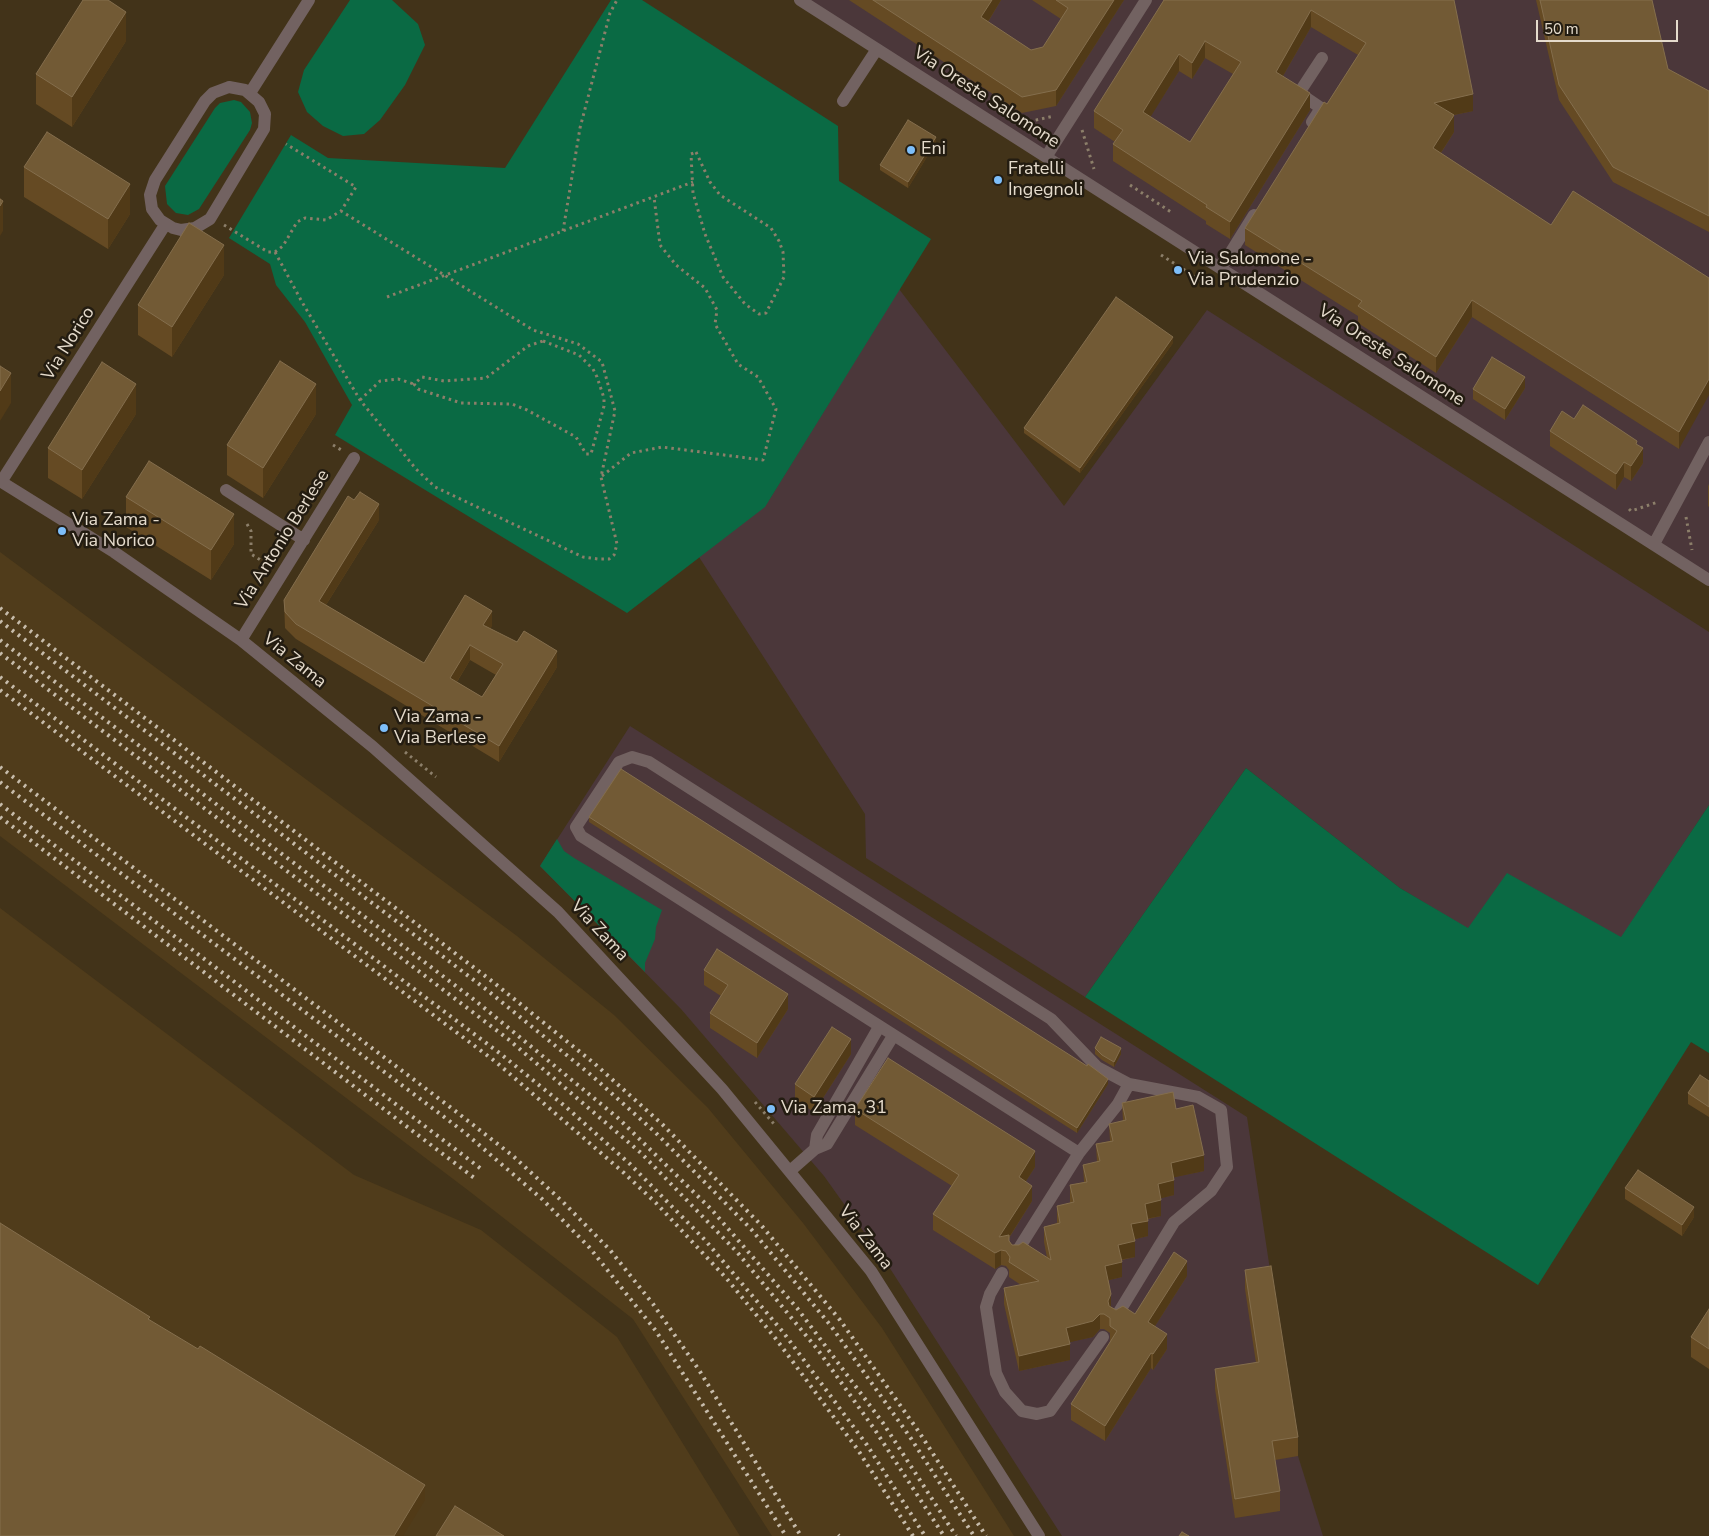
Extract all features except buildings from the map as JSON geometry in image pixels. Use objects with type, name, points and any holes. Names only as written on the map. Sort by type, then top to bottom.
[{"type":"street","points":[[250,93],[309,0]]},
{"type":"street","name":"Via Oreste Salomone","points":[[800,0],[1709,580]]},
{"type":"street","points":[[1046,157],[1146,0]]},
{"type":"street","points":[[843,101],[877,49]]},
{"type":"street","points":[[1306,132],[1321,108],[1300,93],[1322,58]]},
{"type":"street","points":[[229,87],[250,93],[263,107],[266,122],[264,129],[210,219],[195,228],[181,230],[165,225],[155,214],[150,203],[154,180],[213,93],[229,87]]},
{"type":"street","points":[[1221,268],[1260,206]]},
{"type":"street","name":"Via Norico","points":[[0,482],[165,225]]},
{"type":"street","points":[[1654,544],[1709,442]]},
{"type":"street","name":"Via Antonio Berlese","points":[[241,640],[354,458]]},
{"type":"street","name":"Via Zama","points":[[0,482],[114,552],[241,640],[369,744],[558,912],[722,1089],[871,1271],[1039,1536]]},
{"type":"street","points":[[226,490],[304,540]]},
{"type":"street","points":[[1079,1154],[581,836],[576,827],[618,762],[632,757],[650,762],[1051,1019],[1097,1067],[1129,1084],[1198,1097],[1221,1110],[1227,1167],[1210,1191],[1174,1222],[1116,1316]]},
{"type":"street","points":[[815,1149],[817,1135],[879,1027]]},
{"type":"street","points":[[790,1171],[815,1149],[827,1144],[893,1036]]},
{"type":"street","points":[[1016,1253],[1079,1154],[1118,1104],[1129,1084]]},
{"type":"street","points":[[1002,1274],[990,1294],[986,1307],[996,1373],[1005,1392],[1022,1411],[1037,1414],[1050,1411],[1103,1337]]},
{"type":"path","points":[[563,232],[580,128],[610,13],[617,0]]},
{"type":"path","points":[[1020,124],[1060,115],[1082,128],[1093,169],[1098,172]]},
{"type":"path","points":[[234,231],[268,252],[275,252],[283,246],[297,222],[305,218],[326,220],[341,211],[356,187],[286,144]]},
{"type":"path","points":[[696,152],[710,182],[720,195],[771,228],[779,241],[783,252],[784,277],[766,313],[759,314],[745,304],[723,277],[700,220],[693,182],[691,154],[696,152]]},
{"type":"path","points":[[387,297],[693,182]]},
{"type":"path","points":[[1130,185],[1171,212]]},
{"type":"path","points":[[601,477],[631,453],[662,447],[764,460],[776,409],[758,377],[738,364],[715,324],[717,310],[705,288],[676,265],[660,245],[654,198]]},
{"type":"path","points":[[1147,203],[1172,218]]},
{"type":"path","points":[[275,252],[360,400],[416,469],[435,487],[583,557],[598,560],[609,559],[617,550],[601,477],[615,417],[614,401],[602,362],[578,344],[545,335],[445,276],[341,211]]},
{"type":"path","points":[[1161,255],[1205,283]]},
{"type":"path","points":[[543,341],[545,335]]},
{"type":"path","points":[[360,400],[380,381],[398,379],[414,384],[418,389],[461,403],[512,404],[527,410],[576,437],[586,454],[591,454],[604,406],[604,398],[593,369],[579,356],[543,341],[528,346],[486,378],[444,381],[422,377],[414,384]]},
{"type":"path","points":[[1623,505],[1632,511],[1662,501],[1685,515],[1693,553]]},
{"type":"path","points":[[246,523],[251,531],[251,554],[262,561]]},
{"type":"path","points":[[400,748],[436,777]]},
{"type":"path","points":[[749,1094],[774,1124]]},
{"type":"shaded area","points":[[800,0],[1709,0],[1709,580]]},
{"type":"shaded area","points":[[899,289],[1064,506],[1207,310],[1709,632],[1709,805],[1621,938],[1507,874],[1468,929],[1400,888],[1246,768],[1085,997],[866,858],[865,814],[699,557],[769,500]]},
{"type":"shaded area","points":[[0,552],[517,936],[614,1015],[708,1108],[803,1223],[882,1328],[1014,1536],[772,1536],[633,1319],[469,1191],[0,836]]},
{"type":"shaded area","points":[[630,726],[1247,1117],[1298,1456],[1323,1536],[1062,1536],[891,1270],[824,1176],[681,1009],[540,866]]},
{"type":"shaded area","points":[[0,908],[354,1175],[481,1230],[617,1337],[740,1536],[0,1536]]},
{"type":"green space","points":[[350,0],[392,0],[418,24],[425,45],[405,85],[380,120],[364,134],[343,136],[323,126],[307,112],[298,92],[304,70]]},
{"type":"green space","points":[[611,0],[642,0],[838,126],[839,181],[931,239],[765,507],[627,613],[335,435],[352,405],[305,322],[276,285],[270,264],[229,238],[291,135],[328,158],[505,168]]},
{"type":"green space","points":[[234,100],[241,102],[250,112],[252,123],[250,130],[199,209],[188,215],[176,213],[167,204],[165,186],[215,108],[220,103]]},
{"type":"green space","points":[[1246,768],[1400,888],[1468,928],[1507,873],[1621,937],[1709,805],[1709,1053],[1691,1042],[1538,1285],[1085,997]]},
{"type":"green space","points":[[557,839],[564,851],[574,858],[662,910],[656,927],[655,939],[645,963],[645,972],[540,866]]},
{"type":"railway","points":[[0,608],[493,982],[595,1064],[662,1124],[761,1225],[840,1320],[919,1432],[986,1536]]},
{"type":"railway","points":[[0,621],[487,990],[591,1075],[655,1132],[751,1229],[831,1326],[910,1437],[974,1536]]},
{"type":"railway","points":[[0,640],[477,1002],[618,1118],[711,1209],[797,1308],[883,1423],[956,1536]]},
{"type":"railway","points":[[0,653],[508,1039],[641,1153],[737,1252],[818,1350],[875,1430],[944,1536]]},
{"type":"railway","points":[[0,677],[502,1055],[566,1107],[630,1164],[705,1240],[783,1332],[867,1445],[925,1536]]},
{"type":"railway","points":[[0,690],[496,1062],[624,1173],[656,1203],[727,1279],[776,1339],[858,1450],[913,1536]]},
{"type":"railway","points":[[0,767],[454,1110],[513,1156],[563,1202],[610,1250],[653,1304],[699,1370],[801,1536]]},
{"type":"railway","points":[[0,782],[464,1132],[542,1199],[589,1247],[656,1331],[786,1536]]},
{"type":"railway","points":[[0,804],[484,1171]]},
{"type":"railway","points":[[0,817],[477,1180]]},
{"type":"place","name":"Eni","points":[[911,150]]},
{"type":"place","name":"Fratelli Ingegnoli","points":[[998,180]]},
{"type":"place","name":"Via Salomone - Via Prudenzio","points":[[1178,270]]},
{"type":"place","name":"Via Zama - Via Norico","points":[[62,531]]},
{"type":"place","name":"Via Zama - Via Berlese","points":[[384,728]]},
{"type":"place","name":"Via Zama, 31","points":[[771,1109]]}]
